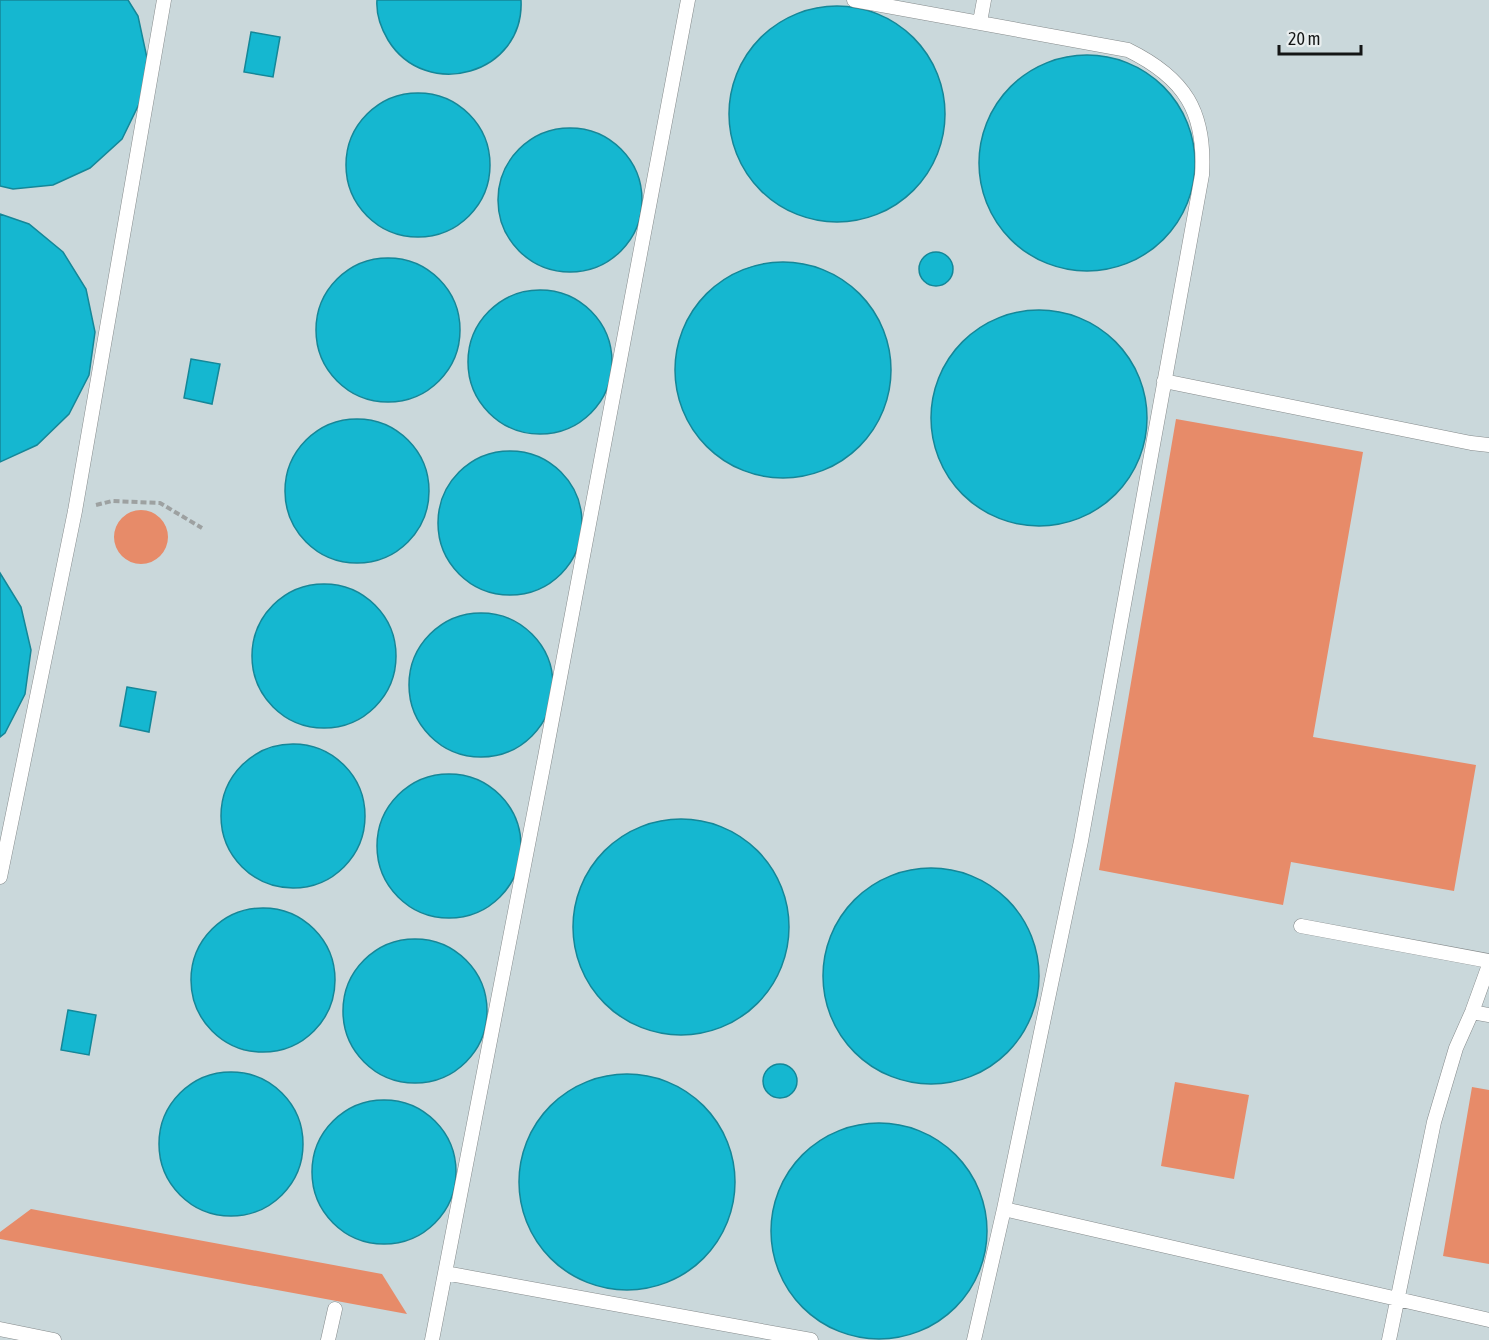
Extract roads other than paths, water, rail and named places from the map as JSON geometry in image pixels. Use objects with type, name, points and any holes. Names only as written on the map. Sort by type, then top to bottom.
[{"type":"lane","points":[[0,877],[75,511],[164,0]]},
{"type":"lane","points":[[432,1340],[543,769],[688,0]]},
{"type":"lane","points":[[854,0],[1128,50],[1152,61],[1172,78],[1188,99],[1199,123],[1203,149],[1202,175],[1081,841],[1004,1209],[974,1340]]},
{"type":"lane","points":[[980,22],[984,0]]},
{"type":"lane","points":[[1164,381],[1489,445]]},
{"type":"lane","points":[[1301,926],[1489,963],[1472,1012],[1456,1048],[1434,1122],[1389,1340]]},
{"type":"lane","points":[[1472,1012],[1489,1015]]},
{"type":"lane","points":[[1004,1209],[1489,1320]]},
{"type":"lane","points":[[445,1273],[812,1340]]},
{"type":"lane","points":[[328,1340],[335,1309]]},
{"type":"lane","points":[[0,1329],[54,1340]]},
{"type":"water","points":[[0,0],[128,0],[138,16],[147,58],[141,100],[122,139],[90,168],[53,185],[13,189],[0,186]]},
{"type":"water","points":[[377,0],[521,0],[518,26],[507,46],[491,62],[470,71],[448,74],[425,70],[405,59],[383,31],[378,15]]},
{"type":"water","points":[[837,6],[858,8],[878,14],[897,24],[913,38],[927,54],[937,73],[943,93],[945,114],[943,135],[937,155],[927,174],[913,190],[897,204],[878,214],[858,220],[837,222],[816,220],[796,214],[777,204],[761,190],[747,174],[737,155],[731,135],[729,114],[731,93],[737,73],[747,54],[761,38],[777,24],[796,14],[816,8]]},
{"type":"water","points":[[251,32],[280,37],[273,77],[244,72]]},
{"type":"water","points":[[1087,55],[1108,57],[1128,63],[1147,73],[1163,87],[1177,103],[1187,122],[1193,142],[1195,163],[1193,184],[1187,204],[1177,223],[1163,239],[1147,253],[1128,263],[1108,269],[1087,271],[1066,269],[1046,263],[1027,253],[1011,239],[997,223],[987,204],[981,184],[979,163],[981,142],[987,122],[997,103],[1011,87],[1027,73],[1046,63],[1066,57]]},
{"type":"water","points":[[418,93],[432,94],[446,99],[469,114],[484,137],[489,151],[489,179],[484,193],[469,216],[446,231],[432,236],[418,237],[404,236],[390,231],[367,216],[352,193],[347,179],[346,165],[347,151],[352,137],[367,114],[390,99],[404,94]]},
{"type":"water","points":[[570,128],[584,129],[598,134],[621,149],[636,172],[641,186],[641,214],[636,228],[621,251],[598,266],[584,271],[570,272],[556,271],[542,266],[519,251],[504,228],[499,214],[498,200],[499,186],[504,172],[519,149],[542,134],[556,129]]},
{"type":"water","points":[[0,214],[29,224],[63,252],[86,289],[95,332],[89,375],[69,414],[37,445],[0,462]]},
{"type":"water","points":[[936,252],[948,257],[953,269],[948,281],[936,286],[924,281],[919,269],[924,257]]},
{"type":"water","points":[[388,258],[402,259],[416,264],[439,279],[454,302],[459,316],[459,344],[454,358],[439,381],[416,396],[402,401],[388,402],[374,401],[360,396],[337,381],[322,358],[317,344],[316,330],[317,316],[322,302],[337,279],[360,264],[374,259]]},
{"type":"water","points":[[783,262],[804,264],[824,270],[843,280],[859,294],[873,310],[883,329],[889,349],[891,370],[889,391],[883,411],[873,430],[859,446],[843,460],[824,470],[804,476],[783,478],[762,476],[742,470],[723,460],[707,446],[693,430],[683,411],[677,391],[675,370],[677,349],[683,329],[693,310],[707,294],[723,280],[742,270],[762,264]]},
{"type":"water","points":[[540,290],[554,291],[568,296],[591,311],[606,334],[611,348],[611,376],[606,390],[591,413],[568,428],[554,433],[540,434],[526,433],[512,428],[489,413],[474,390],[469,376],[468,362],[469,348],[474,334],[489,311],[512,296],[526,291]]},
{"type":"water","points":[[1039,310],[1060,312],[1080,318],[1099,328],[1115,342],[1129,358],[1139,377],[1145,397],[1147,418],[1145,439],[1139,459],[1129,478],[1115,494],[1099,508],[1080,518],[1060,524],[1039,526],[1018,524],[998,518],[979,508],[963,494],[949,478],[939,459],[933,439],[931,418],[933,397],[939,377],[949,358],[963,342],[979,328],[998,318],[1018,312]]},
{"type":"water","points":[[191,359],[220,364],[212,404],[184,398]]},
{"type":"water","points":[[357,419],[371,420],[385,425],[408,440],[423,463],[428,477],[428,505],[423,519],[408,542],[385,557],[371,562],[357,563],[343,562],[329,557],[306,542],[291,519],[286,505],[285,491],[286,477],[291,463],[306,440],[329,425],[343,420]]},
{"type":"water","points":[[510,451],[524,452],[538,457],[561,472],[576,495],[581,509],[581,537],[576,551],[561,574],[538,589],[524,594],[510,595],[496,594],[482,589],[459,574],[444,551],[439,537],[438,523],[439,509],[444,495],[459,472],[482,457],[496,452]]},
{"type":"water","points":[[0,573],[21,607],[31,650],[25,694],[5,733],[0,737]]},
{"type":"water","points":[[324,584],[338,585],[352,590],[375,605],[390,628],[395,642],[395,670],[390,684],[375,707],[352,722],[338,727],[324,728],[310,727],[296,722],[273,707],[258,684],[253,670],[252,656],[253,642],[258,628],[273,605],[296,590],[310,585]]},
{"type":"water","points":[[481,613],[495,614],[509,619],[532,634],[547,657],[552,671],[552,699],[547,713],[532,736],[509,751],[495,756],[481,757],[467,756],[453,751],[430,736],[415,713],[410,699],[409,685],[410,671],[415,657],[430,634],[453,619],[467,614]]},
{"type":"water","points":[[127,687],[156,692],[149,732],[120,726]]},
{"type":"water","points":[[293,744],[307,745],[321,750],[344,765],[359,788],[364,802],[364,830],[359,844],[344,867],[321,882],[307,887],[293,888],[279,887],[265,882],[242,867],[227,844],[222,830],[221,816],[222,802],[227,788],[242,765],[265,750],[279,745]]},
{"type":"water","points":[[449,774],[463,775],[477,780],[500,795],[515,818],[520,832],[520,860],[515,874],[500,897],[477,912],[463,917],[449,918],[435,917],[421,912],[398,897],[383,874],[378,860],[377,846],[378,832],[383,818],[398,795],[421,780],[435,775]]},
{"type":"water","points":[[681,819],[702,821],[722,827],[741,837],[757,851],[771,867],[781,886],[787,906],[789,927],[787,948],[781,968],[771,987],[757,1003],[741,1017],[722,1027],[702,1033],[681,1035],[660,1033],[640,1027],[621,1017],[605,1003],[591,987],[581,968],[575,948],[573,927],[575,906],[581,886],[591,867],[605,851],[621,837],[640,827],[660,821]]},
{"type":"water","points":[[931,868],[952,870],[972,876],[991,886],[1007,900],[1021,916],[1031,935],[1037,955],[1039,976],[1037,997],[1031,1017],[1021,1036],[1007,1052],[991,1066],[972,1076],[952,1082],[931,1084],[910,1082],[890,1076],[871,1066],[855,1052],[841,1036],[831,1017],[825,997],[823,976],[825,955],[831,935],[841,916],[855,900],[871,886],[890,876],[910,870]]},
{"type":"water","points":[[263,908],[277,909],[291,914],[314,929],[329,952],[334,966],[334,994],[329,1008],[314,1031],[291,1046],[277,1051],[263,1052],[249,1051],[235,1046],[212,1031],[197,1008],[192,994],[191,980],[192,966],[197,952],[212,929],[235,914],[249,909]]},
{"type":"water","points":[[415,939],[429,940],[443,945],[466,960],[481,983],[486,997],[486,1025],[481,1039],[466,1062],[443,1077],[429,1082],[415,1083],[401,1082],[387,1077],[364,1062],[349,1039],[344,1025],[343,1011],[344,997],[349,983],[364,960],[387,945],[401,940]]},
{"type":"water","points":[[68,1010],[96,1015],[89,1055],[61,1050]]},
{"type":"water","points":[[780,1064],[792,1069],[797,1081],[792,1093],[780,1098],[768,1093],[763,1081],[768,1069]]},
{"type":"water","points":[[231,1072],[259,1078],[282,1093],[297,1116],[303,1144],[297,1172],[282,1195],[259,1210],[231,1216],[203,1210],[180,1195],[165,1172],[159,1144],[165,1116],[180,1093],[203,1078]]},
{"type":"water","points":[[627,1074],[648,1076],[668,1082],[687,1092],[703,1106],[717,1122],[727,1141],[733,1161],[735,1182],[733,1203],[727,1223],[717,1242],[703,1258],[687,1272],[668,1282],[648,1288],[627,1290],[606,1288],[586,1282],[567,1272],[551,1258],[537,1242],[527,1223],[521,1203],[519,1182],[521,1161],[527,1141],[537,1122],[551,1106],[567,1092],[586,1082],[606,1076]]},
{"type":"water","points":[[384,1100],[398,1101],[412,1106],[435,1121],[450,1144],[455,1158],[455,1186],[450,1200],[435,1223],[412,1238],[398,1243],[384,1244],[370,1243],[356,1238],[333,1223],[318,1200],[313,1186],[312,1172],[313,1158],[318,1144],[333,1121],[356,1106],[370,1101]]},
{"type":"water","points":[[879,1123],[900,1125],[920,1131],[939,1141],[955,1155],[969,1171],[979,1190],[985,1210],[987,1231],[985,1252],[979,1272],[969,1291],[955,1307],[939,1321],[920,1331],[900,1337],[879,1339],[858,1337],[838,1331],[819,1321],[803,1307],[789,1291],[779,1272],[773,1252],[771,1231],[773,1210],[779,1190],[789,1171],[803,1155],[819,1141],[838,1131],[858,1125]]}]
